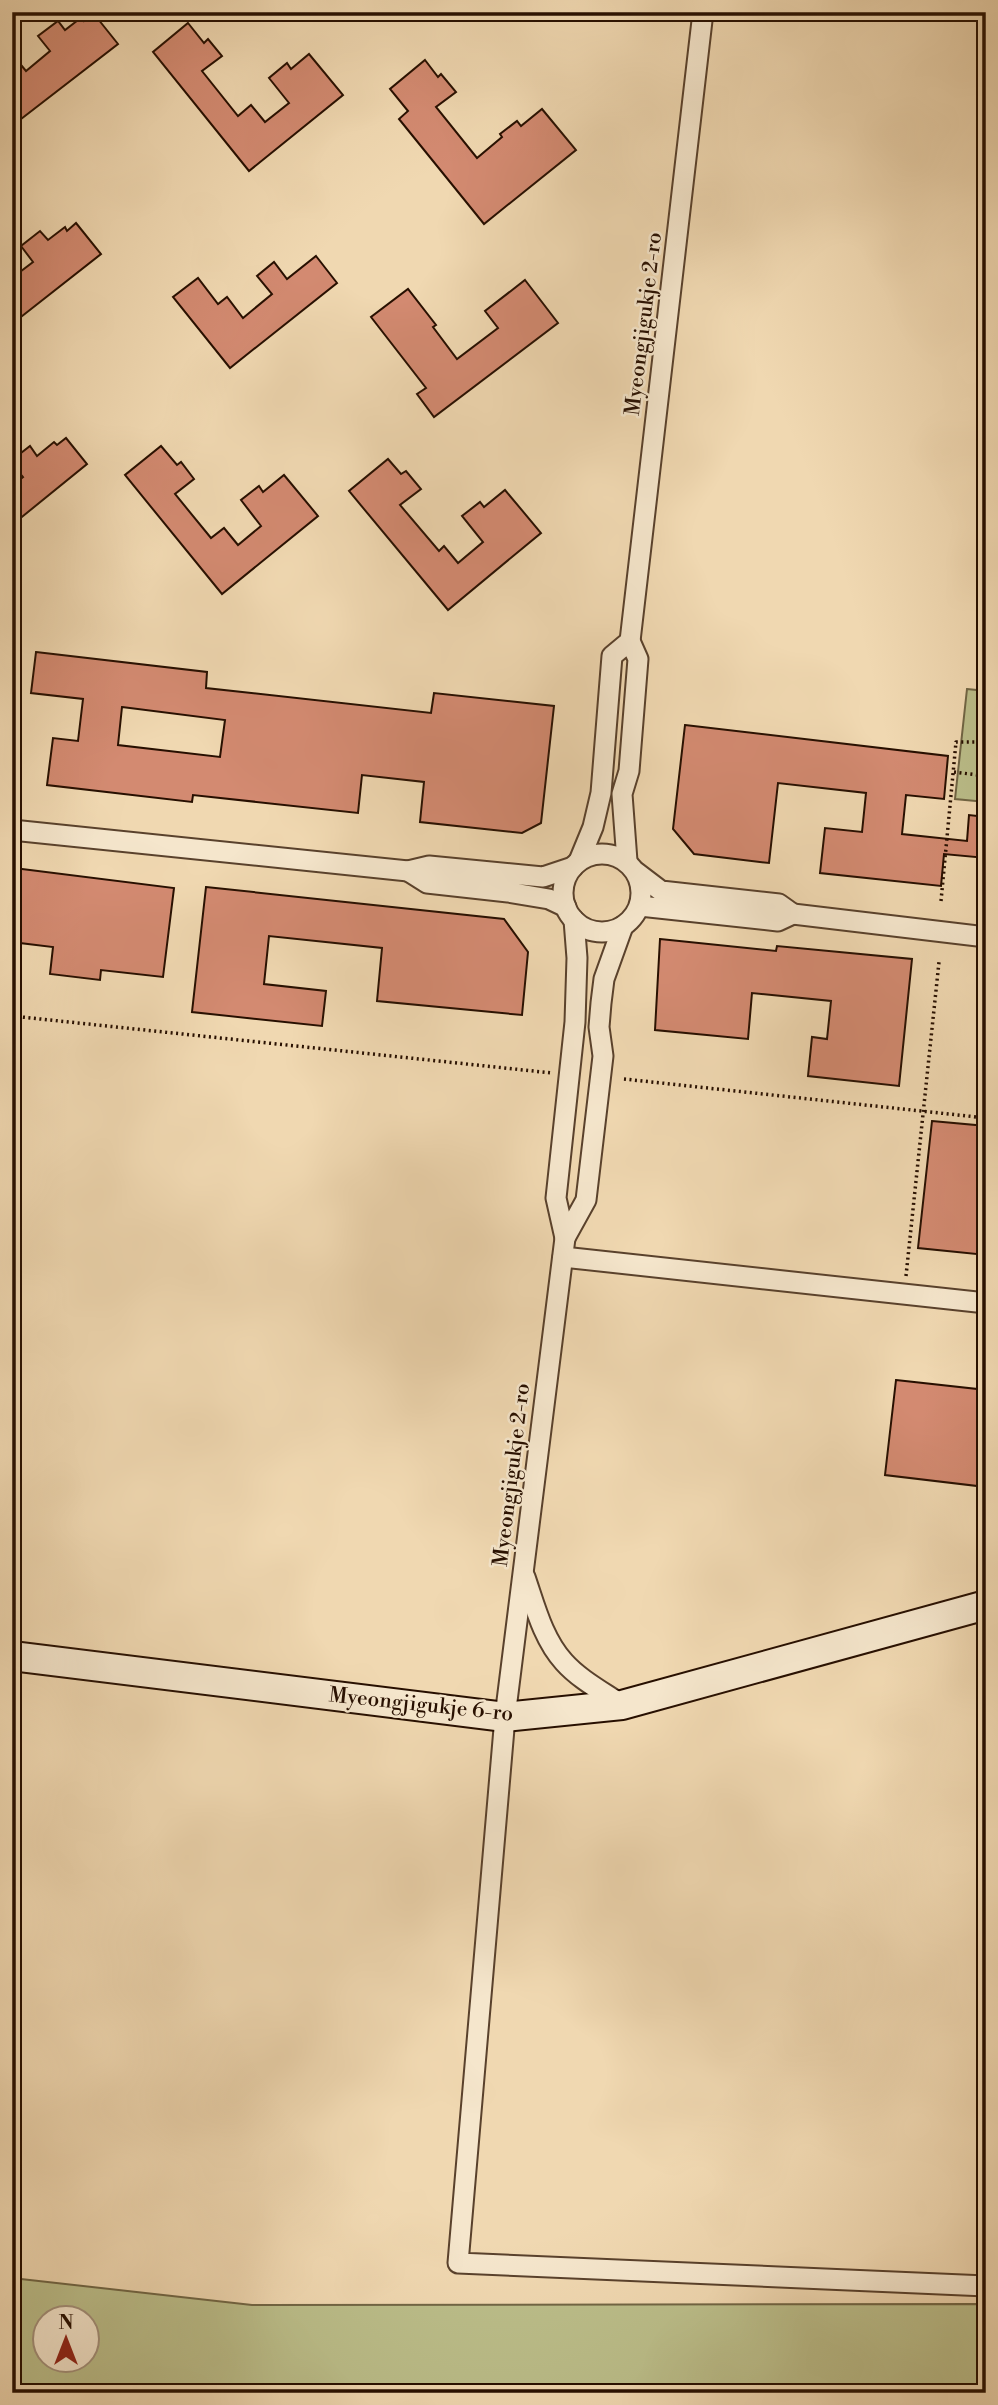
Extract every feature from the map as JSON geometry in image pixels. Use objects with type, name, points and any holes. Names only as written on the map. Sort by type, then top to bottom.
[{"type":"street","name":"Myeongjigukje 2-ro","points":[[631,866],[622,794],[629,771],[638,659],[630,641],[703,12]]},
{"type":"street","name":"Myeongjigukje 2-ro","points":[[576,864],[593,827],[601,793],[612,656],[630,641]]},
{"type":"street","points":[[12,830],[408,871],[429,866],[543,877],[576,864],[590,855],[603,853],[615,855],[661,891],[779,904],[793,914],[986,937]]},
{"type":"street","points":[[570,913],[563,895],[564,882],[576,864]]},
{"type":"street","points":[[408,871],[427,883],[549,899],[570,913],[584,928],[597,932],[611,931],[623,926],[633,918],[640,906],[641,882],[631,866]]},
{"type":"street","points":[[640,906],[778,921],[793,914]]},
{"type":"street","name":"Myeongjigukje 2-ro","points":[[570,913],[576,958],[575,1022],[556,1198],[564,1247],[505,1717],[458,2263],[986,2286]]},
{"type":"street","name":"Myeongjigukje 2-ro","points":[[564,1247],[586,1200],[603,1056],[599,1027],[604,979],[623,926]]},
{"type":"street","points":[[564,1247],[986,1303]]},
{"type":"street","points":[[523,1571],[546,1636],[557,1653],[575,1672],[622,1705]]},
{"type":"street","name":"Myeongjigukje 6-ro","points":[[12,1656],[505,1717],[622,1705],[986,1605]]},
{"type":"path","points":[[942,901],[956,743],[986,742]]},
{"type":"path","points":[[954,772],[986,776]]},
{"type":"path","points":[[906,1277],[940,962]]},
{"type":"path","points":[[12,1016],[554,1073]]},
{"type":"path","points":[[624,1079],[986,1118]]},
{"type":"green space","points":[[967,689],[986,691],[986,802],[955,799]]},
{"type":"green space","points":[[12,2278],[252,2305],[986,2304],[986,2393],[12,2393]]},
{"type":"building","points":[[94,14],[118,44],[12,126],[12,54],[26,71],[50,51],[38,36],[58,21],[65,30],[82,17],[84,21]]},
{"type":"building","points":[[188,23],[204,43],[208,39],[222,56],[202,71],[238,116],[251,105],[265,122],[289,103],[269,78],[287,63],[291,69],[309,54],[343,95],[249,171],[153,52]]},
{"type":"building","points":[[425,60],[438,77],[441,74],[456,92],[436,107],[477,158],[517,121],[521,126],[542,109],[576,150],[484,224],[399,119],[408,111],[390,89]]},
{"type":"building","points":[[76,223],[101,254],[12,324],[12,278],[33,262],[21,246],[40,231],[48,240],[65,227],[67,231]]},
{"type":"building","points":[[316,256],[337,283],[230,368],[173,297],[198,278],[218,304],[227,297],[243,318],[272,294],[257,276],[274,262],[287,279]]},
{"type":"building","points":[[525,280],[558,323],[434,417],[417,394],[426,388],[371,317],[408,289],[436,325],[433,327],[457,359],[498,328],[485,311]]},
{"type":"building","points":[[66,438],[87,464],[12,525],[12,486],[23,477],[12,464],[12,460],[30,446],[37,456],[54,442],[57,445]]},
{"type":"building","points":[[161,446],[177,465],[181,462],[194,479],[175,494],[211,538],[224,528],[238,545],[261,526],[241,500],[259,486],[263,492],[284,475],[318,516],[222,594],[125,475]]},
{"type":"building","points":[[388,459],[401,474],[406,471],[421,489],[400,505],[439,551],[444,546],[458,563],[483,542],[462,516],[480,502],[484,507],[505,490],[541,533],[448,610],[349,491]]},
{"type":"building","points":[[36,652],[207,672],[206,688],[431,713],[434,693],[554,706],[541,823],[522,833],[420,822],[424,782],[362,775],[358,813],[193,795],[192,802],[47,785],[53,738],[78,741],[83,699],[31,693]],"holes":[[[122,707],[225,720],[220,757],[118,745]]]},
{"type":"building","points":[[685,725],[948,756],[944,799],[906,795],[902,834],[967,841],[969,815],[986,817],[986,858],[944,854],[941,886],[820,873],[825,828],[862,832],[866,793],[778,783],[769,863],[694,854],[673,829]]},
{"type":"building","points":[[14,868],[174,888],[163,977],[101,970],[100,980],[50,974],[53,947],[12,942]]},
{"type":"building","points":[[206,887],[504,919],[528,952],[522,1015],[377,1001],[382,948],[269,936],[264,984],[326,991],[322,1026],[192,1012]]},
{"type":"building","points":[[660,939],[776,951],[777,946],[912,959],[899,1086],[808,1076],[812,1037],[827,1039],[831,1001],[752,993],[748,1039],[655,1030]]},
{"type":"building","points":[[932,1121],[986,1126],[986,1255],[918,1248]]},
{"type":"building","points":[[896,1380],[986,1390],[986,1487],[885,1475]]}]
